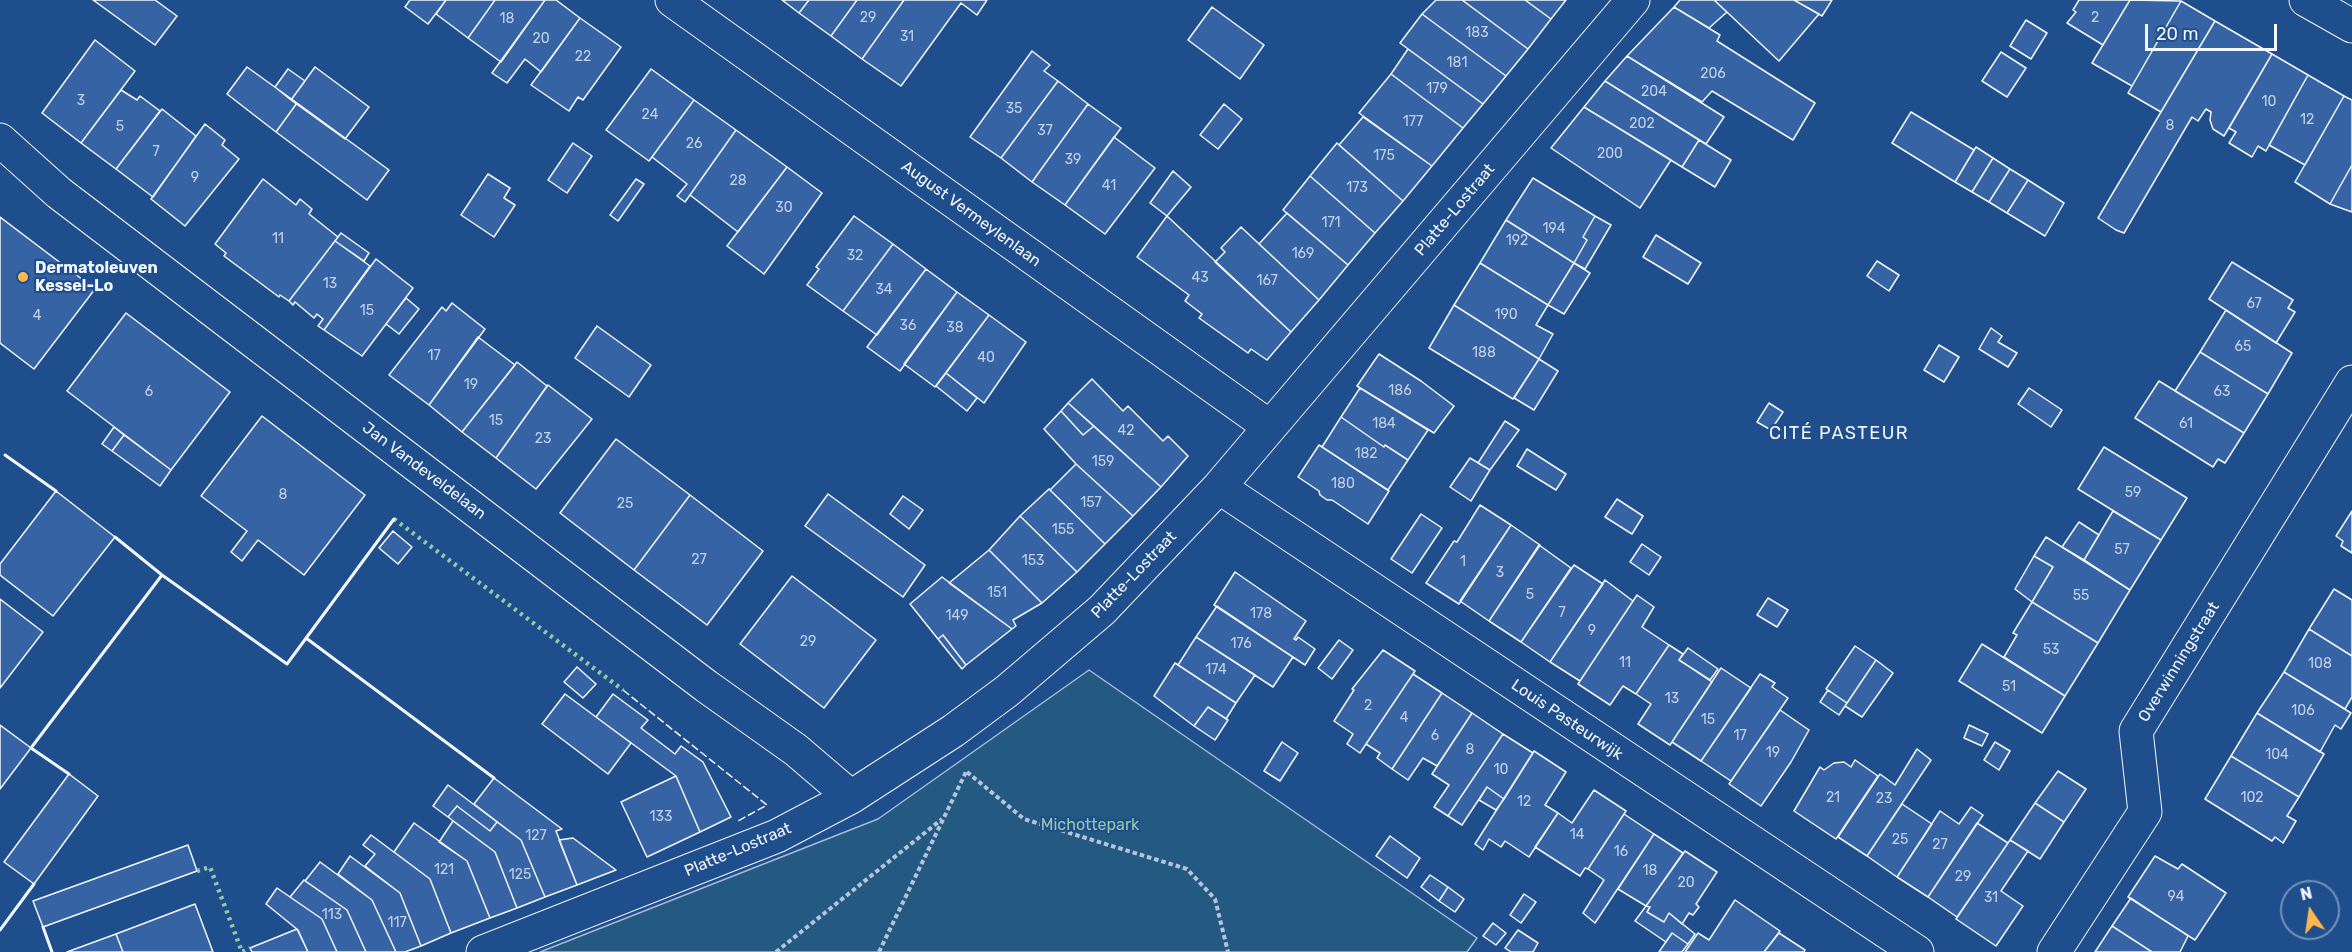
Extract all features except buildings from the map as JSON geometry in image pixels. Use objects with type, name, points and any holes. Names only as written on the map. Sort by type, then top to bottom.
[{"type":"street","name":"August Vermeylenlaan","points":[[672,0],[1270,427]]},
{"type":"street","name":"Platte-Lostraat","points":[[483,952],[777,836],[851,797],[953,731],[1007,691],[1102,610],[1219,487],[1633,0]]},
{"type":"street","points":[[2306,0],[2352,26]]},
{"type":"street","name":"Jan Vandeveldelaan","points":[[0,140],[59,193],[706,686],[796,750],[851,797]]},
{"type":"street","name":"Overwinningstraat","points":[[2054,952],[2145,812],[2136,731],[2352,382]]},
{"type":"street","name":"Louis Pasteurwijk","points":[[1219,487],[1917,952]]},
{"type":"path","points":[[953,731],[967,772],[1024,819],[1186,869],[1215,899],[1228,952]]},
{"type":"path","points":[[879,952],[967,772]]},
{"type":"path","points":[[776,952],[945,817]]},
{"type":"green space","name":"Michottepark","points":[[1089,670],[1477,938],[1467,952],[540,952],[878,819]]},
{"type":"hedge","points":[[394,519],[623,690]]},
{"type":"hedge","points":[[197,871],[210,867],[242,952],[250,948]]},
{"type":"fence","points":[[623,690],[767,805],[738,821]]},
{"type":"wall","points":[[5,455],[56,491]]},
{"type":"wall","points":[[162,575],[287,664],[394,519]]},
{"type":"wall","points":[[69,774],[31,748],[162,575],[115,537]]},
{"type":"wall","points":[[306,638],[494,778]]},
{"type":"wall","points":[[0,930],[34,884]]},
{"type":"wall","points":[[43,927],[52,952]]},
{"type":"place","name":"Dermatoleuven Kessel-Lo","points":[[23,277]]},
{"type":"district","name":"CITÉ PASTEUR","points":[[1839,434]]}]
